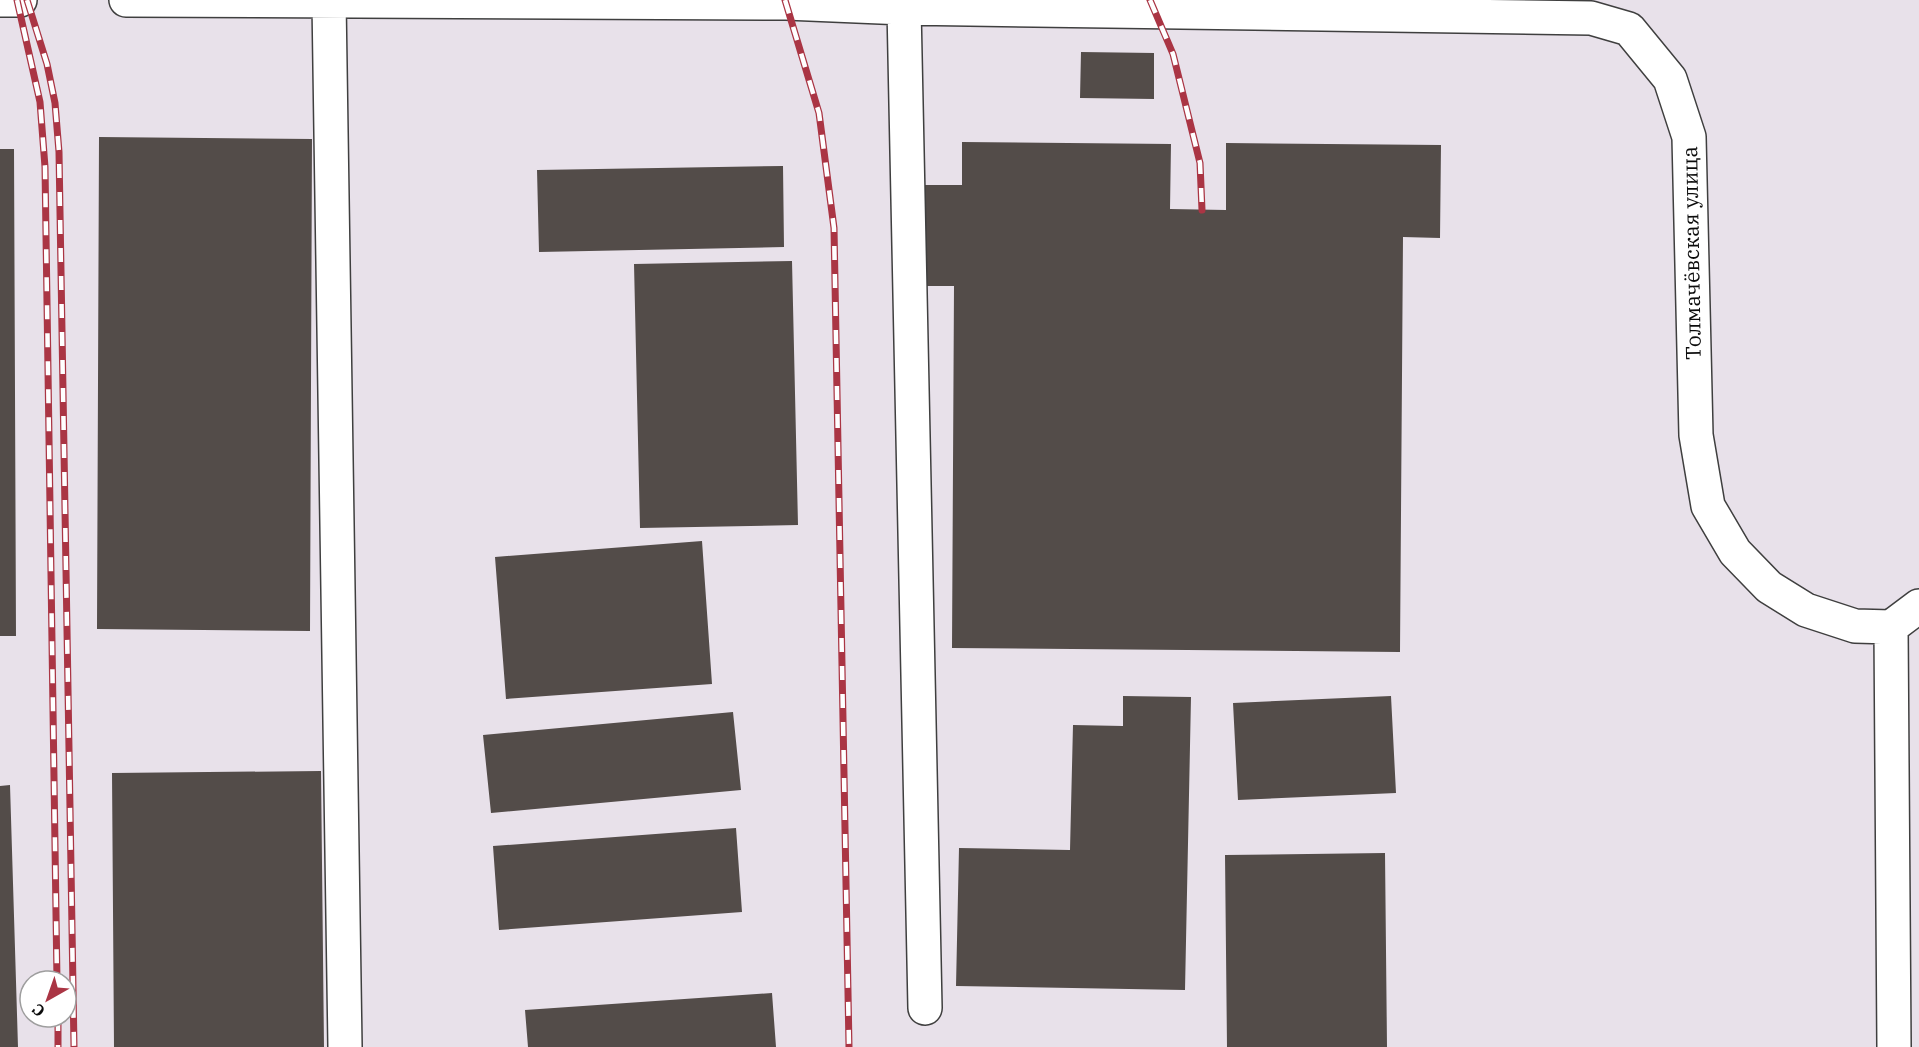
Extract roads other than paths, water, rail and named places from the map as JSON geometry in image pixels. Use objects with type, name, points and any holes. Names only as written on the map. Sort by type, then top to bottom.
[{"type":"street","points":[[0,0],[20,0]]},
{"type":"street","name":"Толмачёвская улица","points":[[126,0],[786,3],[904,8],[1591,18],[1629,29],[1670,79],[1689,137],[1696,435],[1708,506],[1735,552],[1769,587],[1806,610],[1855,626],[1891,627]]},
{"type":"street","points":[[329,1],[345,1047]]},
{"type":"street","points":[[904,8],[925,1008]]},
{"type":"street","points":[[1894,1047],[1891,627],[1919,606]]},
{"type":"railway","points":[[17,0],[40,102],[45,167],[57,969]]},
{"type":"railway","points":[[27,0],[47,64],[55,103],[59,152],[74,1047]]},
{"type":"railway","points":[[785,0],[819,113],[834,228],[849,1047]]},
{"type":"railway","points":[[1150,0],[1173,54],[1200,163],[1202,210]]},
{"type":"railway","points":[[58,1029],[58,1047]]}]
